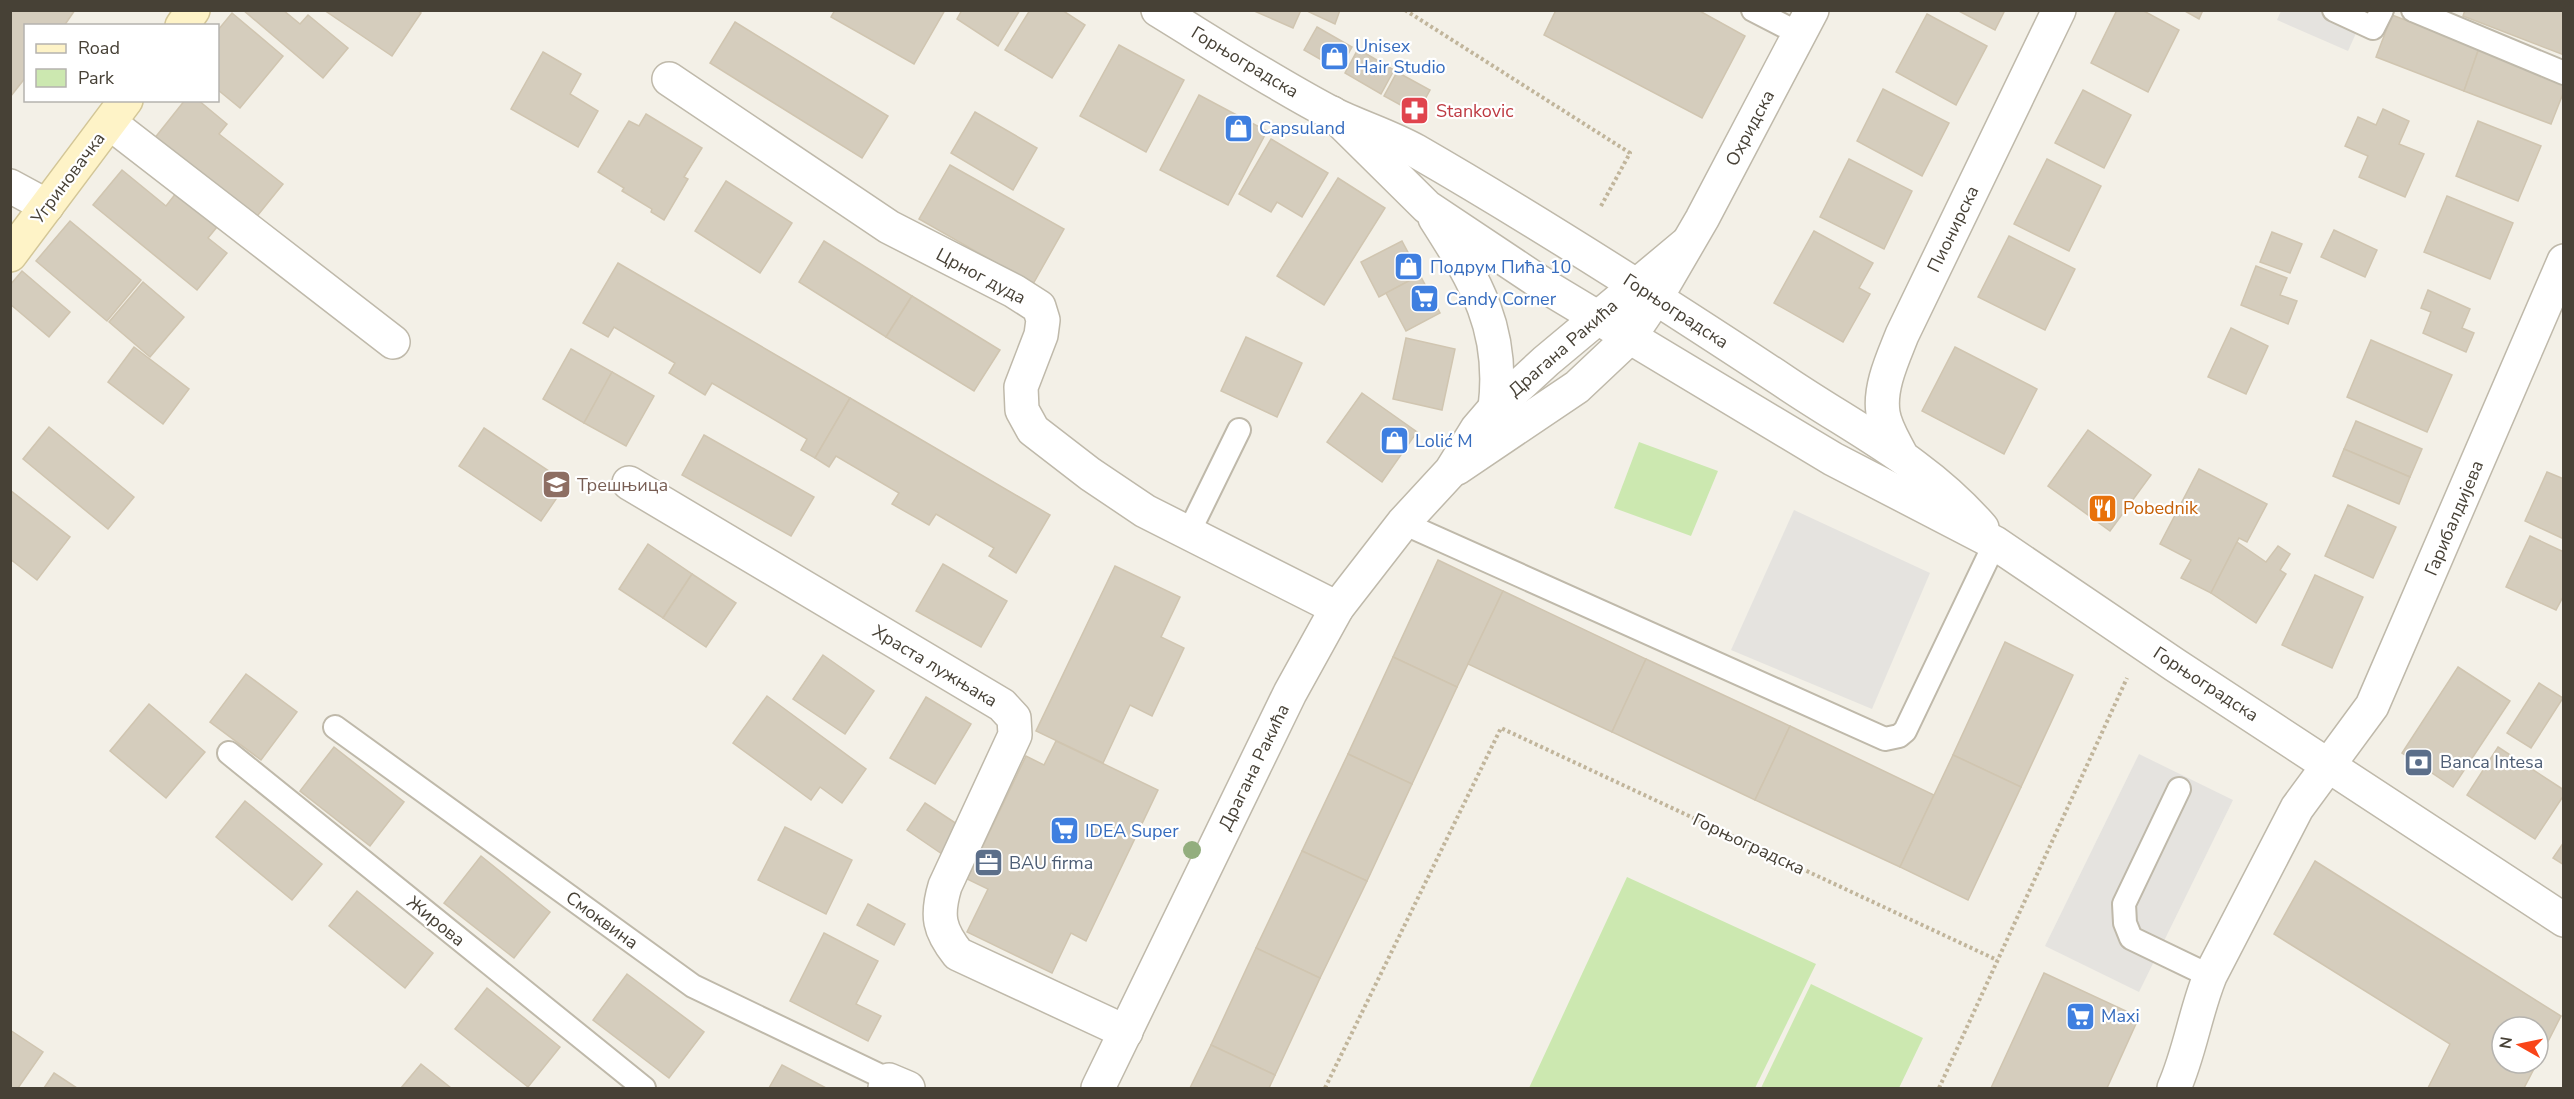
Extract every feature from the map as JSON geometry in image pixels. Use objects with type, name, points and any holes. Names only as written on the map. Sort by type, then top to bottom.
[{"type":"main road","points":[[183,24],[193,10]]},
{"type":"main road","name":"Угриновачка","points":[[10,255],[118,112]]},
{"type":"street","name":"Горњоградска","points":[[1158,10],[1332,113],[1413,149],[1578,247],[1802,394],[1900,453],[1958,500],[1995,543]]},
{"type":"street","name":"Пионирска","points":[[1900,453],[1883,414],[1883,399],[1902,335],[2059,10]]},
{"type":"street","name":"Охридска","points":[[1685,245],[1702,219],[1806,22]]},
{"type":"street","name":"Црног дуда","points":[[669,79],[889,227],[1014,291],[1038,307],[1043,320],[1041,334],[1021,387],[1022,410],[1033,430],[1090,474],[1136,505],[1188,534],[1337,608]]},
{"type":"street","points":[[118,112],[393,342]]},
{"type":"street","name":"Горњоградска","points":[[1332,113],[1427,207],[1629,338],[1833,459],[1995,543],[2329,764],[2379,800],[2564,920]]},
{"type":"street","points":[[10,186],[47,206]]},
{"type":"street","points":[[1427,207],[1475,286],[1494,334],[1498,361],[1495,408]]},
{"type":"street","name":"Драгана Ракића","points":[[1098,1089],[1290,693],[1337,608],[1403,523],[1451,471],[1477,429],[1495,408],[1597,318],[1645,292],[1685,245]]},
{"type":"street","name":"Гарибалдијева","points":[[2329,764],[2355,733],[2372,706],[2564,261]]},
{"type":"street","name":"Драгана Ракића","points":[[1451,471],[1493,446],[1576,387],[1629,338],[1645,292]]},
{"type":"street","name":"Храста лужњака","points":[[629,483],[1002,705],[1014,718],[1015,735],[945,886],[940,903],[943,933],[958,954],[1126,1032]]},
{"type":"street","points":[[2174,1089],[2188,1056],[2200,1001],[2210,976],[2297,808],[2329,764]]},
{"type":"lane","points":[[1754,10],[1806,22]]},
{"type":"lane","points":[[2334,10],[2373,28],[2382,10]]},
{"type":"lane","points":[[2413,10],[2564,73]]},
{"type":"lane","points":[[1188,534],[1239,430]]},
{"type":"lane","points":[[1403,523],[1885,739],[1899,736],[1905,731],[1995,543]]},
{"type":"lane","name":"Смоквина","points":[[335,727],[693,986],[894,1086]]},
{"type":"lane","name":"Жирова","points":[[229,753],[644,1089]]},
{"type":"lane","points":[[2179,789],[2124,904],[2125,923],[2131,938],[2210,976]]},
{"type":"path","points":[[1405,10],[1630,153],[1602,206]]},
{"type":"path","points":[[1939,1089],[2143,643]]},
{"type":"path","name":"Горњоградска","points":[[1325,1089],[1501,728],[1997,960]]},
{"type":"green space","points":[[1639,442],[1718,471],[1691,536],[1614,508]]},
{"type":"green space","points":[[1627,877],[1816,964],[1755,1088],[1529,1088]]},
{"type":"green space","points":[[1811,984],[1923,1038],[1899,1088],[1761,1088]]},
{"type":"shaded area","points":[[2281,11],[2366,11],[2348,51],[2277,20]]},
{"type":"shaded area","points":[[1794,510],[1930,573],[1872,709],[1731,650]]},
{"type":"shaded area","points":[[2139,754],[2233,800],[2139,992],[2045,946]]},
{"type":"building","points":[[10,10],[75,10],[65,24],[24,24],[24,80],[10,97]]},
{"type":"building","points":[[243,10],[283,10],[300,24],[308,15],[348,48],[323,78]]},
{"type":"building","points":[[324,10],[417,10],[421,13],[392,56]]},
{"type":"building","points":[[835,10],[945,10],[914,64],[831,17]]},
{"type":"building","points":[[962,10],[1020,10],[998,46],[957,19]]},
{"type":"building","points":[[1030,10],[1062,10],[1085,25],[1052,78],[1005,50]]},
{"type":"building","points":[[1252,10],[1301,10],[1293,28]]},
{"type":"building","points":[[1305,10],[1340,10],[1335,24]]},
{"type":"building","points":[[1556,10],[1698,10],[1745,36],[1702,118],[1544,35]]},
{"type":"building","points":[[1957,10],[2005,10],[1995,30]]},
{"type":"building","points":[[2117,10],[2142,10],[2179,30],[2148,92],[2091,63]]},
{"type":"building","points":[[2183,10],[2203,10],[2199,19]]},
{"type":"building","points":[[2465,10],[2564,10],[2564,55],[2463,16]]},
{"type":"building","points":[[232,13],[283,56],[240,108],[219,91],[219,29]]},
{"type":"building","points":[[1927,14],[1987,46],[1956,105],[1896,72]]},
{"type":"building","points":[[2392,15],[2479,48],[2464,91],[2376,57]]},
{"type":"building","points":[[735,22],[888,116],[862,158],[710,63]]},
{"type":"building","points":[[1317,27],[1352,47],[1339,70],[1304,50]]},
{"type":"building","points":[[1119,45],[1184,80],[1146,152],[1080,116]]},
{"type":"building","points":[[2479,48],[2564,80],[2564,91],[2551,124],[2464,91]]},
{"type":"building","points":[[1358,49],[1394,70],[1381,94],[1345,73]]},
{"type":"building","points":[[543,52],[581,74],[570,94],[598,111],[578,147],[511,109]]},
{"type":"building","points":[[1397,72],[1430,90],[1417,114],[1384,96]]},
{"type":"building","points":[[1883,89],[1949,123],[1922,176],[1857,141]]},
{"type":"building","points":[[2083,90],[2131,115],[2104,168],[2055,143]]},
{"type":"building","points":[[1199,95],[1267,131],[1228,205],[1160,170]]},
{"type":"building","points":[[183,102],[200,102],[227,124],[219,134],[283,184],[254,220],[154,139]]},
{"type":"building","points":[[2383,109],[2409,121],[2399,144],[2424,154],[2405,197],[2359,177],[2368,156],[2345,146],[2358,117],[2376,125]]},
{"type":"building","points":[[975,112],[1037,148],[1013,190],[951,153]]},
{"type":"building","points":[[646,114],[702,148],[684,177],[688,179],[664,220],[651,212],[652,209],[622,191],[624,188],[598,172],[629,121],[639,126]]},
{"type":"building","points":[[2478,121],[2541,146],[2518,201],[2456,176]]},
{"type":"building","points":[[1271,139],[1328,173],[1302,217],[1277,202],[1271,212],[1239,194]]},
{"type":"building","points":[[1849,159],[1912,191],[1884,249],[1820,217]]},
{"type":"building","points":[[2047,159],[2101,186],[2069,251],[2014,224]]},
{"type":"building","points":[[950,165],[1064,229],[1033,284],[919,219]]},
{"type":"building","points":[[122,170],[166,206],[180,188],[221,222],[208,238],[227,253],[197,290],[93,205]]},
{"type":"building","points":[[1338,178],[1385,208],[1324,305],[1277,276]]},
{"type":"building","points":[[726,181],[792,223],[760,273],[695,231]]},
{"type":"building","points":[[2447,196],[2513,223],[2490,279],[2424,252]]},
{"type":"building","points":[[70,221],[141,280],[107,321],[36,261]]},
{"type":"building","points":[[2334,230],[2377,250],[2365,277],[2321,257]]},
{"type":"building","points":[[1814,231],[1873,263],[1859,288],[1870,294],[1843,342],[1774,303]]},
{"type":"building","points":[[2272,232],[2302,244],[2290,273],[2260,262]]},
{"type":"building","points":[[2009,236],[2075,269],[2045,330],[1978,297]]},
{"type":"building","points":[[824,241],[912,296],[886,337],[799,282]]},
{"type":"building","points":[[1402,241],[1420,275],[1379,297],[1361,262]]},
{"type":"building","points":[[618,263],[850,398],[815,458],[801,450],[807,439],[712,383],[705,395],[669,373],[675,363],[614,327],[608,337],[583,323]]},
{"type":"building","points":[[2256,266],[2287,278],[2280,295],[2297,301],[2288,324],[2241,305]]},
{"type":"building","points":[[22,271],[70,312],[49,337],[10,304],[10,285]]},
{"type":"building","points":[[1420,275],[1440,313],[1406,331],[1386,293]]},
{"type":"building","points":[[143,282],[184,317],[150,357],[109,322]]},
{"type":"building","points":[[2428,290],[2470,309],[2462,328],[2474,333],[2466,352],[2423,333],[2431,312],[2421,308]]},
{"type":"building","points":[[912,296],[1000,350],[974,391],[886,337]]},
{"type":"building","points":[[2231,328],[2268,346],[2246,394],[2208,377]]},
{"type":"building","points":[[1246,337],[1302,363],[1277,417],[1221,391]]},
{"type":"building","points":[[1406,338],[1455,349],[1442,410],[1393,399]]},
{"type":"building","points":[[2371,340],[2452,375],[2427,432],[2347,397]]},
{"type":"building","points":[[134,347],[189,389],[163,424],[108,382]]},
{"type":"building","points":[[1955,347],[2037,389],[2004,454],[1922,411]]},
{"type":"building","points":[[571,349],[612,372],[584,423],[543,399]]},
{"type":"building","points":[[612,372],[654,396],[626,446],[584,423]]},
{"type":"building","points":[[1362,393],[1417,432],[1382,482],[1327,442]]},
{"type":"building","points":[[850,398],[1050,515],[1016,573],[989,556],[994,548],[936,514],[929,525],[892,504],[899,493],[836,456],[829,467],[815,458]]},
{"type":"building","points":[[2356,421],[2422,449],[2410,477],[2344,449]]},
{"type":"building","points":[[49,427],[134,497],[108,529],[23,459]]},
{"type":"building","points":[[484,428],[567,483],[541,521],[459,466]]},
{"type":"building","points":[[2088,430],[2151,475],[2110,531],[2048,486]]},
{"type":"building","points":[[704,435],[814,497],[791,536],[682,475]]},
{"type":"building","points":[[2344,449],[2410,477],[2399,504],[2333,476]]},
{"type":"building","points":[[2199,469],[2267,504],[2247,542],[2239,538],[2211,593],[2181,578],[2191,560],[2160,544]]},
{"type":"building","points":[[2547,472],[2564,479],[2564,539],[2525,521]]},
{"type":"building","points":[[10,490],[70,537],[37,580],[10,559]]},
{"type":"building","points":[[2348,505],[2396,527],[2373,578],[2325,556]]},
{"type":"building","points":[[2530,536],[2564,552],[2564,595],[2556,610],[2506,587]]},
{"type":"building","points":[[2237,542],[2266,562],[2278,546],[2290,554],[2280,570],[2286,574],[2256,623],[2211,593]]},
{"type":"building","points":[[648,544],[692,574],[663,618],[619,589]]},
{"type":"building","points":[[1438,560],[1503,591],[1457,687],[1393,657]]},
{"type":"building","points":[[943,564],[1007,601],[981,647],[916,611]]},
{"type":"building","points":[[1115,566],[1180,597],[1161,637],[1184,648],[1152,716],[1130,705],[1103,763],[1036,731]]},
{"type":"building","points":[[692,574],[736,603],[706,647],[663,618]]},
{"type":"building","points":[[2315,575],[2363,597],[2332,668],[2282,645]]},
{"type":"building","points":[[1503,591],[1646,659],[1612,732],[1468,664]]},
{"type":"building","points":[[2005,642],[2073,675],[2021,787],[1953,755]]},
{"type":"building","points":[[823,655],[874,691],[845,734],[793,699]]},
{"type":"building","points":[[1393,657],[1457,687],[1412,784],[1348,754]]},
{"type":"building","points":[[1646,659],[1790,726],[1755,800],[1612,732]]},
{"type":"building","points":[[2458,667],[2510,701],[2453,787],[2402,753]]},
{"type":"building","points":[[246,674],[297,712],[261,760],[210,722]]},
{"type":"building","points":[[2539,683],[2563,698],[2531,748],[2507,733]]},
{"type":"building","points":[[767,696],[866,769],[842,803],[820,787],[811,800],[733,743]]},
{"type":"building","points":[[926,697],[971,724],[935,784],[890,758]]},
{"type":"building","points":[[149,704],[205,752],[166,798],[110,751]]},
{"type":"building","points":[[1790,726],[1934,795],[1900,867],[1755,800]]},
{"type":"building","name":"IDEA Super","points":[[1056,741],[1158,790],[1086,941],[1071,933],[1052,973],[967,932],[988,889],[967,879],[1026,756],[1044,765]]},
{"type":"building","points":[[334,747],[404,802],[370,846],[300,791]]},
{"type":"building","points":[[2498,747],[2564,790],[2564,795],[2535,839],[2467,795]]},
{"type":"building","points":[[1348,754],[1412,784],[1367,881],[1302,851]]},
{"type":"building","points":[[1953,755],[2021,787],[1968,900],[1900,867]]},
{"type":"building","points":[[245,801],[322,864],[292,900],[216,837]]},
{"type":"building","points":[[925,803],[960,826],[942,854],[907,830]]},
{"type":"building","points":[[785,827],[852,860],[826,914],[758,880]]},
{"type":"building","points":[[2564,842],[2564,865],[2553,858]]},
{"type":"building","points":[[1302,851],[1367,881],[1320,978],[1256,948]]},
{"type":"building","points":[[481,856],[550,912],[514,958],[444,903]]},
{"type":"building","points":[[2315,861],[2561,1016],[2550,1038],[2550,1015],[2490,1015],[2490,1075],[2531,1075],[2524,1088],[2428,1088],[2450,1044],[2274,934]]},
{"type":"building","points":[[357,891],[433,953],[405,988],[329,926]]},
{"type":"building","points":[[868,904],[905,924],[894,945],[857,925]]},
{"type":"building","points":[[824,933],[878,961],[856,1004],[881,1016],[868,1041],[790,1001]]},
{"type":"building","points":[[1256,948],[1320,978],[1275,1075],[1211,1045]]},
{"type":"building","points":[[2044,973],[2139,1017],[2107,1088],[1991,1088]]},
{"type":"building","points":[[627,974],[704,1032],[669,1078],[593,1020]]},
{"type":"building","points":[[487,988],[560,1047],[528,1087],[455,1029]]},
{"type":"building","points":[[10,1030],[43,1052],[18,1088],[10,1088]]},
{"type":"building","points":[[1211,1045],[1275,1075],[1269,1088],[1190,1088]]},
{"type":"building","points":[[421,1064],[451,1088],[401,1088]]},
{"type":"building","points":[[782,1065],[826,1088],[769,1088]]},
{"type":"building","points":[[54,1073],[77,1088],[44,1088]]},
{"type":"place","name":"Unisex Hair Studio","points":[[1334,56]]},
{"type":"place","name":"Stankovic","points":[[1415,111]]},
{"type":"place","name":"Capsuland","points":[[1238,128]]},
{"type":"place","name":"Подрум Пића 10","points":[[1409,267]]},
{"type":"place","name":"Candy Corner","points":[[1425,299]]},
{"type":"place","name":"Lolić M","points":[[1394,441]]},
{"type":"place","name":"Трешњица","points":[[556,485]]},
{"type":"place","name":"Pobednik","points":[[2102,508]]},
{"type":"place","name":"Banca Intesa","points":[[2419,762]]},
{"type":"place","name":"IDEA Super","points":[[1064,831]]},
{"type":"place","name":"BAU firma","points":[[988,863]]},
{"type":"place","name":"Maxi","points":[[2080,1016]]}]
